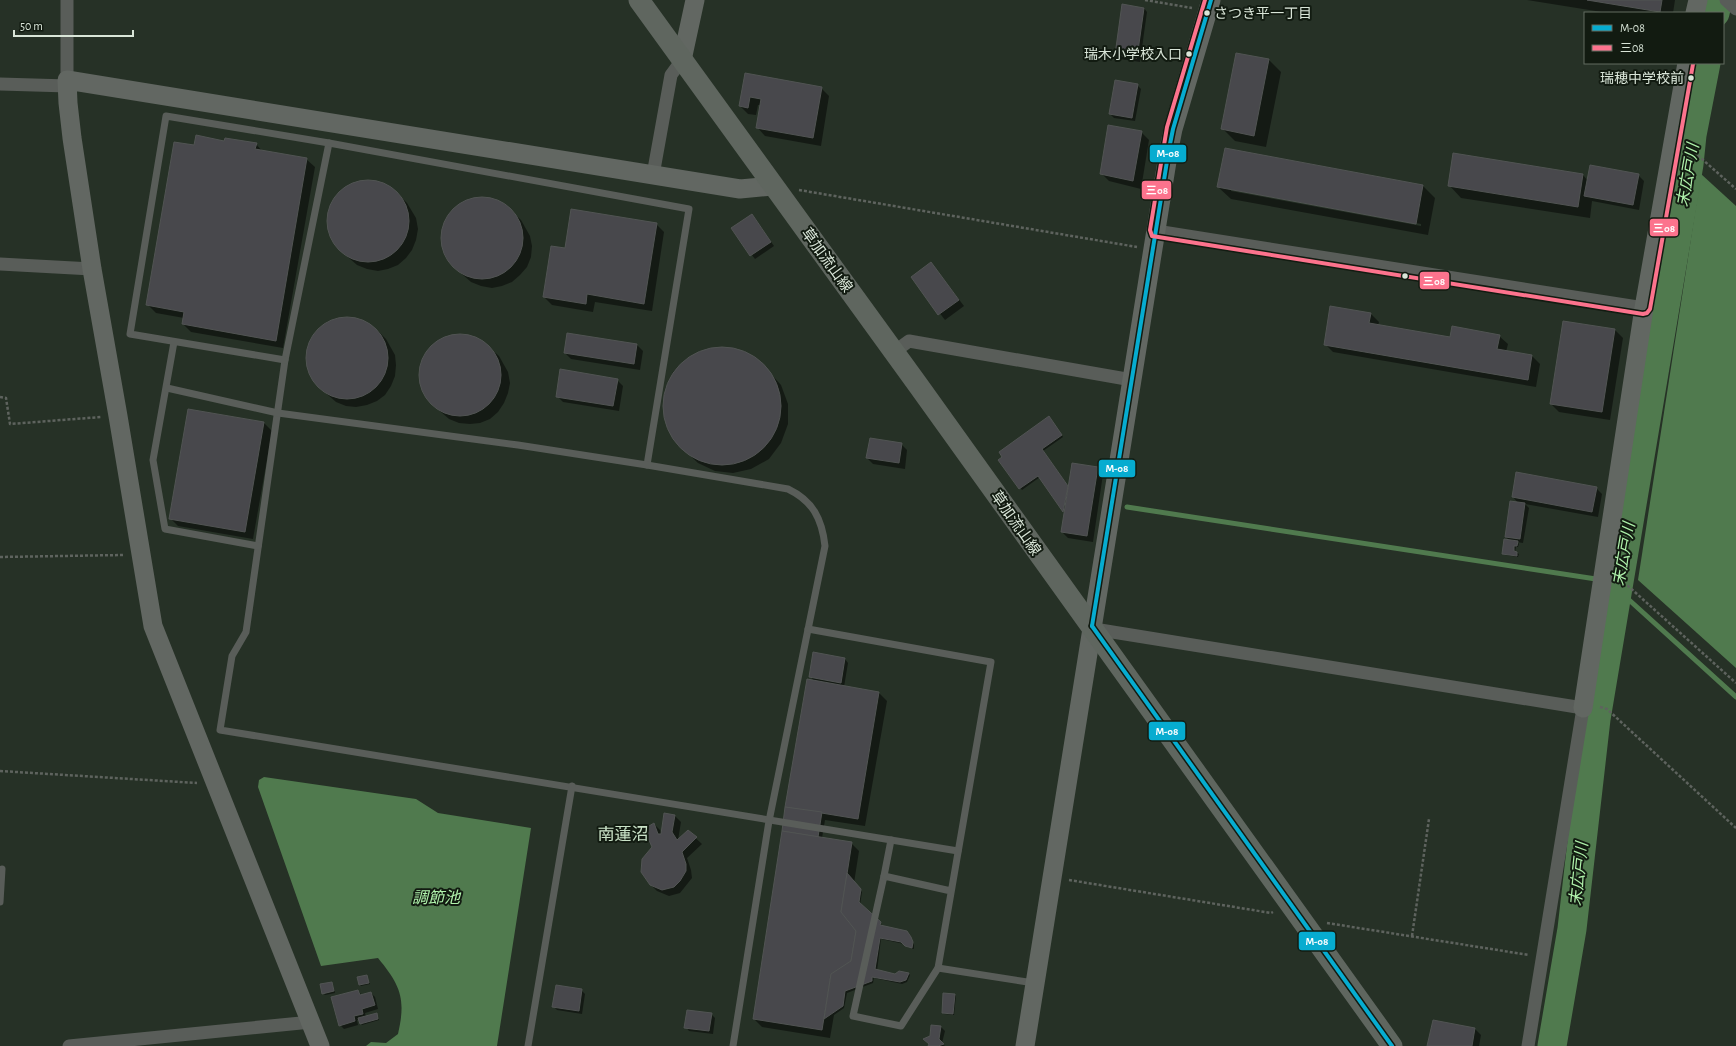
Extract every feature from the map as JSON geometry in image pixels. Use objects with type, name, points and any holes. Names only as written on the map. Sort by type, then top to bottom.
[{"type":"main road","name":"草加流山線","points":[[639,0],[1093,628],[1392,1046]]},
{"type":"street","points":[[67,0],[67,83],[72,138],[92,269],[153,626],[320,1046]]},
{"type":"street","points":[[653,174],[671,75],[682,60],[695,0]]},
{"type":"street","points":[[1695,12],[1698,0]]},
{"type":"street","points":[[1726,0],[1736,10]]},
{"type":"street","points":[[1025,1046],[1173,129],[1210,5]]},
{"type":"street","points":[[1528,1046],[1583,708],[1644,308],[1687,64]]},
{"type":"street","points":[[0,84],[67,83],[653,174],[740,189],[774,186]]},
{"type":"street","points":[[1155,241],[1644,308]]},
{"type":"street","points":[[0,264],[92,269]]},
{"type":"street","points":[[894,352],[909,341],[1132,380]]},
{"type":"street","points":[[1093,628],[1583,708]]},
{"type":"street","points":[[69,1046],[311,1022]]},
{"type":"lane","points":[[285,360],[130,334],[166,116],[329,143],[689,209],[647,465]]},
{"type":"lane","points":[[329,143],[285,360],[246,632],[232,656],[220,730],[572,786],[770,821],[958,851]]},
{"type":"lane","points":[[174,342],[153,460],[165,529],[258,546]]},
{"type":"lane","points":[[167,388],[278,413],[518,445],[788,489],[799,494],[808,504],[817,516],[823,528],[824,546],[770,821],[733,1046]]},
{"type":"lane","points":[[808,629],[991,662],[938,968],[901,1026],[853,1016],[891,840]]},
{"type":"lane","points":[[528,1046],[572,786]]},
{"type":"lane","points":[[0,902],[2,869]]},
{"type":"lane","points":[[884,876],[951,891]]},
{"type":"lane","points":[[938,968],[1034,983]]},
{"type":"path","points":[[1145,0],[1210,5]]},
{"type":"path","points":[[1694,152],[1736,189]]},
{"type":"path","points":[[774,186],[1155,241]]},
{"type":"path","points":[[0,397],[6,398],[10,424],[118,416]]},
{"type":"path","points":[[0,557],[142,555]]},
{"type":"path","points":[[1624,583],[1736,683]]},
{"type":"path","points":[[1607,708],[1736,828]]},
{"type":"path","points":[[0,771],[216,784]]},
{"type":"path","points":[[1412,936],[1429,819]]},
{"type":"path","points":[[1052,877],[1271,913],[1295,911],[1412,936],[1542,957]]},
{"type":"water","points":[[1701,174],[1736,206],[1736,668],[1638,580]]},
{"type":"water","name":"調節池","points":[[264,777],[416,799],[438,813],[531,828],[497,1046],[366,1046],[371,1042],[386,1043],[398,1034],[401,1002],[397,985],[378,958],[321,966],[258,787],[259,780]]},
{"type":"building","points":[[1587,0],[1662,0],[1660,12]]},
{"type":"building","points":[[1122,4],[1144,8],[1137,58],[1115,55]]},
{"type":"building","points":[[1236,53],[1269,59],[1254,136],[1221,129]]},
{"type":"building","points":[[745,73],[822,87],[813,138],[756,128],[761,99],[750,97],[748,108],[739,106]]},
{"type":"building","points":[[1115,80],[1138,84],[1132,118],[1109,114]]},
{"type":"building","points":[[1108,125],[1142,131],[1133,181],[1100,174]]},
{"type":"building","points":[[196,135],[224,141],[225,138],[257,143],[255,149],[307,158],[276,341],[182,324],[184,312],[146,305],[174,142],[194,145]]},
{"type":"building","points":[[1225,148],[1423,185],[1416,224],[1217,187]]},
{"type":"building","points":[[1453,153],[1583,174],[1578,207],[1448,186]]},
{"type":"building","points":[[1590,165],[1639,174],[1633,205],[1584,196]]},
{"type":"building","points":[[360,180],[376,180],[391,187],[402,198],[409,213],[409,229],[406,237],[397,250],[384,259],[376,262],[360,262],[345,255],[334,244],[327,229],[327,213],[334,198],[345,187]]},
{"type":"building","points":[[474,197],[490,197],[505,204],[516,215],[523,230],[523,246],[520,254],[511,267],[498,276],[490,279],[474,279],[459,272],[448,261],[441,246],[441,230],[448,215],[459,204]]},
{"type":"building","points":[[571,209],[657,223],[644,304],[587,294],[586,304],[543,297],[551,246],[565,248]]},
{"type":"building","points":[[752,214],[771,242],[750,256],[731,228]]},
{"type":"building","points":[[931,262],[959,300],[938,315],[911,277]]},
{"type":"building","points":[[1330,306],[1371,313],[1369,323],[1450,337],[1452,326],[1500,335],[1497,349],[1532,355],[1528,380],[1324,345]]},
{"type":"building","points":[[339,317],[355,317],[370,324],[381,335],[388,350],[388,366],[385,374],[376,387],[363,396],[355,399],[339,399],[324,392],[313,381],[306,366],[306,350],[313,335],[324,324]]},
{"type":"building","points":[[1563,321],[1615,329],[1602,412],[1550,404]]},
{"type":"building","points":[[567,333],[637,344],[634,364],[564,353]]},
{"type":"building","points":[[452,334],[468,334],[483,341],[494,352],[501,367],[501,383],[498,391],[489,404],[476,413],[468,416],[452,416],[437,409],[426,398],[419,383],[419,367],[426,352],[437,341]]},
{"type":"building","points":[[722,347],[733,348],[745,352],[764,364],[776,383],[780,395],[780,417],[776,429],[764,448],[745,460],[733,464],[722,465],[711,464],[699,460],[680,448],[668,429],[664,417],[663,406],[664,395],[668,383],[680,364],[699,352],[711,348]]},
{"type":"building","points":[[560,369],[618,379],[613,406],[556,397]]},
{"type":"building","points":[[188,409],[264,422],[245,532],[169,519]]},
{"type":"building","points":[[1049,416],[1062,435],[1042,449],[1068,486],[1063,512],[1038,476],[1019,489],[998,460],[1002,457],[999,452]]},
{"type":"building","points":[[870,438],[902,443],[899,463],[866,458]]},
{"type":"building","points":[[1072,463],[1098,467],[1087,536],[1061,532]]},
{"type":"building","points":[[1516,472],[1597,487],[1592,512],[1512,497]]},
{"type":"building","points":[[1510,501],[1525,503],[1520,539],[1505,537]]},
{"type":"building","points":[[1504,539],[1518,541],[1517,546],[1514,546],[1514,551],[1517,552],[1517,556],[1502,554]]},
{"type":"building","points":[[813,652],[845,658],[841,683],[809,677]]},
{"type":"building","points":[[807,679],[879,692],[858,819],[785,807]]},
{"type":"building","points":[[785,807],[822,812],[818,837],[782,831]]},
{"type":"building","points":[[664,813],[675,815],[672,832],[677,840],[688,830],[697,837],[682,852],[686,864],[686,871],[680,881],[674,887],[662,890],[650,885],[641,872],[642,859],[652,847],[644,829],[654,823],[658,834],[661,834]]},
{"type":"building","points":[[782,831],[852,842],[841,912],[856,931],[851,961],[831,974],[822,1030],[753,1019]]},
{"type":"building","points":[[847,873],[861,889],[859,902],[881,922],[880,925],[907,931],[913,942],[912,948],[905,946],[901,942],[880,938],[875,969],[895,974],[899,971],[909,973],[906,980],[900,982],[872,977],[872,981],[845,991],[843,1006],[824,1019],[831,974],[851,961],[856,931],[841,912]]},
{"type":"building","points":[[367,975],[369,983],[359,985],[357,977]]},
{"type":"building","points":[[332,982],[334,991],[322,994],[320,984]]},
{"type":"building","points":[[556,985],[582,989],[579,1011],[552,1007]]},
{"type":"building","points":[[358,990],[360,995],[371,992],[375,1005],[362,1009],[363,1014],[354,1016],[355,1021],[339,1026],[331,997]]},
{"type":"building","points":[[943,993],[955,994],[953,1014],[942,1013]]},
{"type":"building","points":[[687,1010],[712,1013],[709,1031],[684,1028]]},
{"type":"building","points":[[377,1013],[378,1019],[360,1024],[358,1018]]},
{"type":"building","points":[[1433,1020],[1475,1028],[1472,1046],[1427,1046]]},
{"type":"building","points":[[931,1025],[941,1026],[939,1039],[944,1044],[938,1046],[928,1046],[929,1044],[923,1039],[930,1036]]},
{"type":"waterway","name":"末広戸川","points":[[1715,12],[1718,0]]},
{"type":"waterway","name":"末広戸川","points":[[1552,1046],[1572,929],[1596,719],[1689,164],[1692,135],[1706,64]]},
{"type":"waterway","points":[[1127,507],[1596,579]]},
{"type":"waterway","points":[[1617,589],[1736,697]]},
{"type":"transit line","name":"三08","points":[[1205,0],[1167,127],[1150,230],[1152,236],[1643,314],[1647,313],[1650,309],[1693,64]]},
{"type":"transit line","name":"M-08","points":[[1092,626],[1169,149],[1173,129],[1211,0]]},
{"type":"transit line","name":"M-08","points":[[1092,626],[1392,1046]]},
{"type":"place","name":"さつき平一丁目","points":[[1207,13]]},
{"type":"place","name":"瑞木小学校入口","points":[[1189,54]]},
{"type":"place","name":"瑞穂中学校前","points":[[1691,78]]},
{"type":"district","name":"南蓮沼","points":[[623,834]]}]
